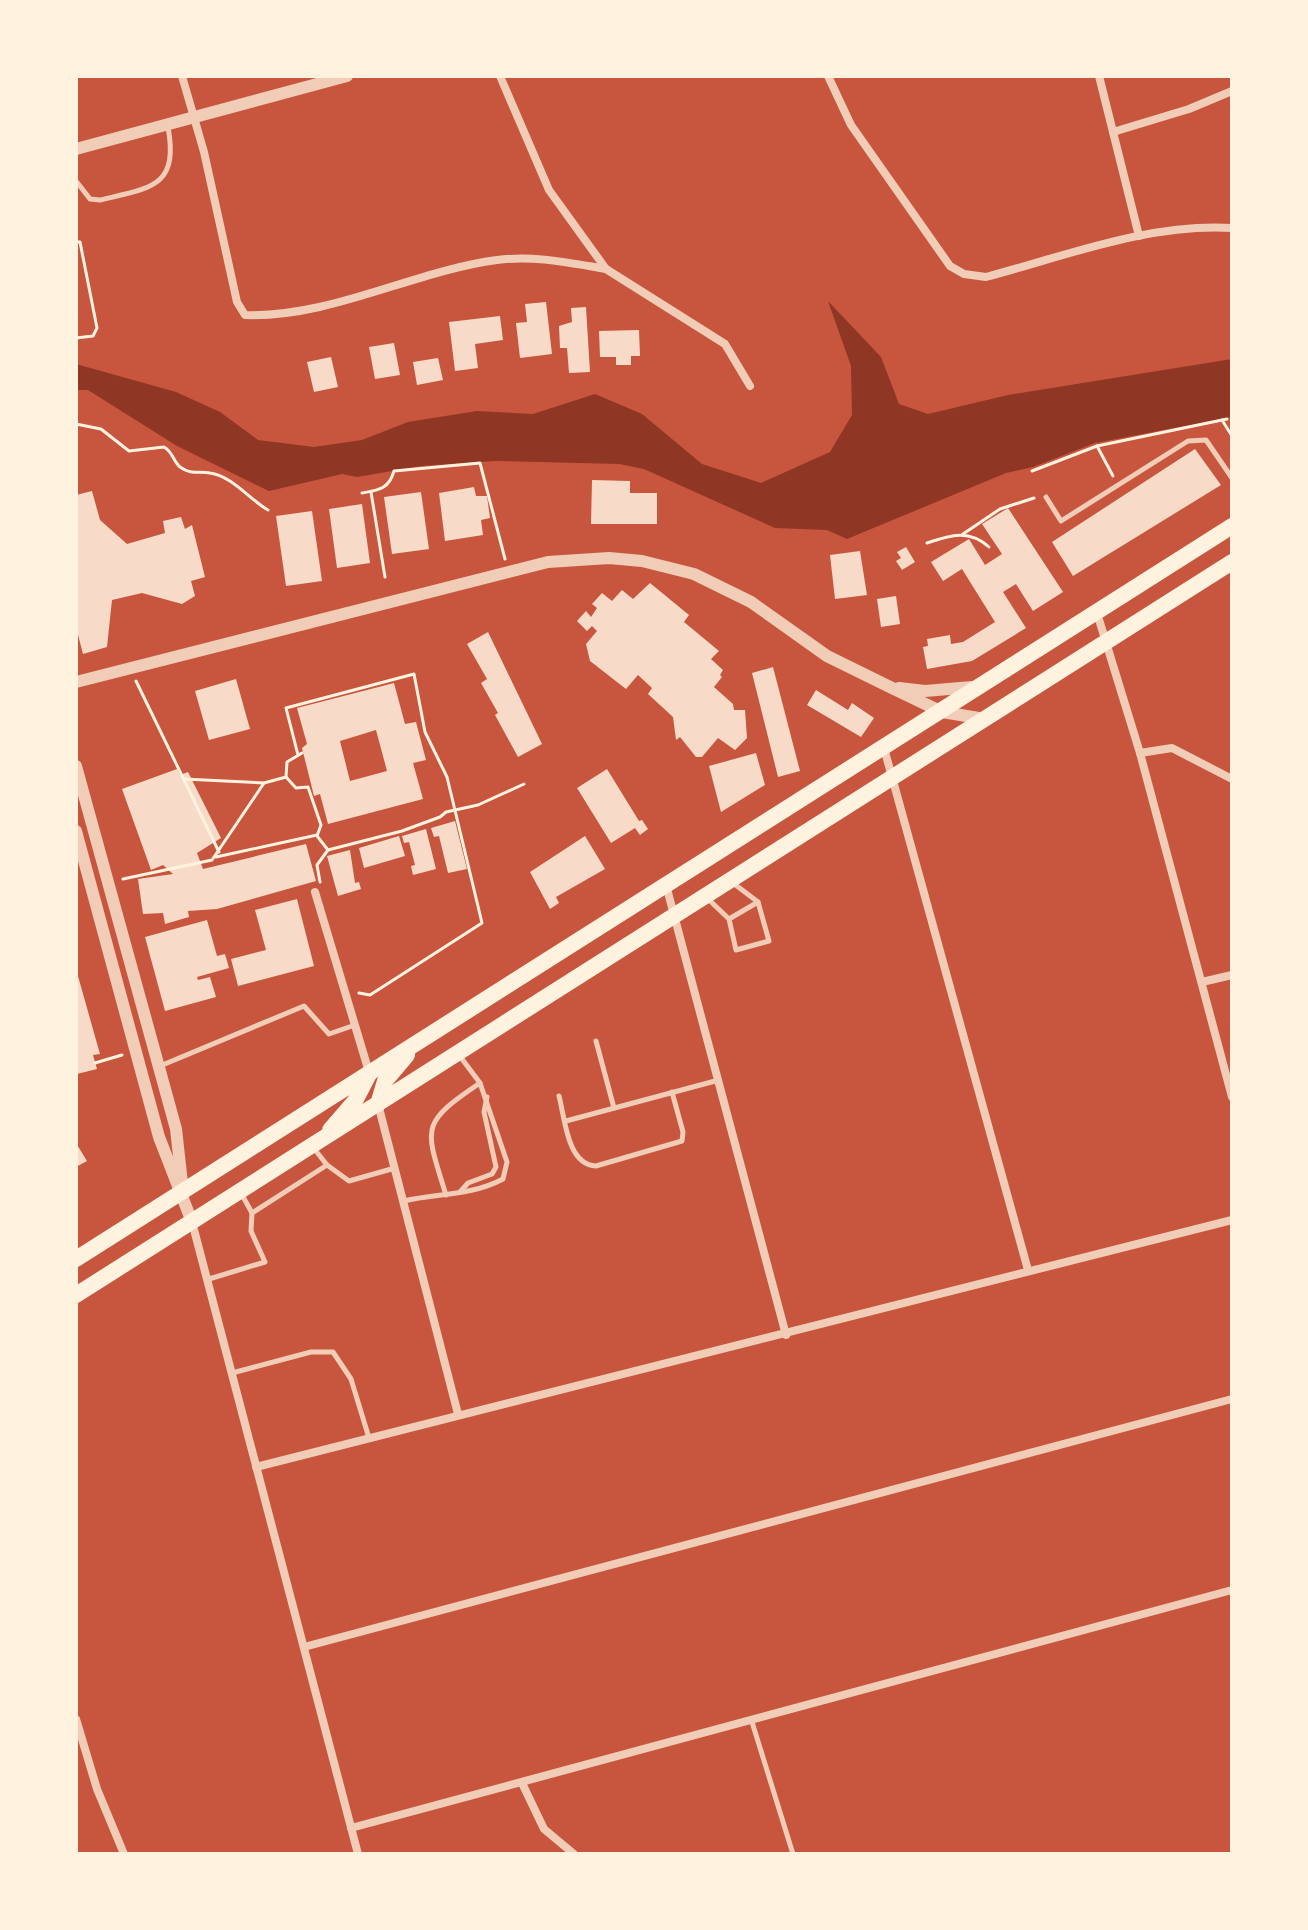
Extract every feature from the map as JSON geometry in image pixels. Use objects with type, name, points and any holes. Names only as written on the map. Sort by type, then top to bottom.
[{"type":"main road","points":[[76,1259],[1232,526]]},
{"type":"main road","points":[[76,1295],[1232,562]]},
{"type":"main road","points":[[378,1104],[385,1081],[419,1042]]},
{"type":"main road","points":[[318,1142],[355,1101],[370,1073]]},
{"type":"street","points":[[182,76],[237,302],[245,315],[315,306],[493,261],[530,258],[606,269]]},
{"type":"street","points":[[76,149],[347,76]]},
{"type":"street","points":[[500,76],[549,190],[606,269],[725,344],[750,386]]},
{"type":"street","points":[[828,76],[851,125],[908,209],[950,266],[964,274],[986,277],[1139,236],[1184,229],[1232,228]]},
{"type":"street","points":[[1099,76],[1139,236]]},
{"type":"street","points":[[1113,132],[1189,109],[1232,91]]},
{"type":"street","points":[[76,682],[548,562],[609,558],[665,566],[723,587],[827,656],[942,712],[985,719]]},
{"type":"street","points":[[1097,612],[1140,753],[1232,1097]]},
{"type":"street","points":[[890,687],[957,690],[983,685]]},
{"type":"street","points":[[884,748],[1028,1270]]},
{"type":"street","points":[[1140,753],[1172,748],[1232,779]]},
{"type":"street","points":[[76,766],[176,1129],[183,1192]]},
{"type":"street","points":[[76,831],[159,1137],[183,1192],[209,1279],[358,1854]]},
{"type":"street","points":[[666,885],[786,1335]]},
{"type":"street","points":[[315,892],[370,1073]]},
{"type":"street","points":[[1202,982],[1232,975]]},
{"type":"street","points":[[378,1104],[458,1414]]},
{"type":"street","points":[[256,1467],[1232,1220]]},
{"type":"street","points":[[304,1647],[1232,1399]]},
{"type":"street","points":[[351,1828],[1232,1590]]},
{"type":"street","points":[[76,1719],[97,1789],[124,1854]]},
{"type":"street","points":[[522,1783],[544,1829],[574,1854]]},
{"type":"lane","points":[[76,181],[90,199],[100,200],[156,182],[167,174],[173,162],[168,126]]},
{"type":"lane","points":[[1046,497],[1061,521],[1188,441],[1206,440],[1232,478]]},
{"type":"lane","points":[[706,896],[729,919],[736,950],[769,941],[758,902],[730,881]]},
{"type":"lane","points":[[729,919],[758,902]]},
{"type":"lane","points":[[159,1067],[304,1006],[329,1034],[355,1025]]},
{"type":"lane","points":[[596,1041],[614,1108]]},
{"type":"lane","points":[[404,1201],[488,1187],[503,1179],[507,1162],[487,1097],[457,1053]]},
{"type":"lane","points":[[566,1121],[719,1080]]},
{"type":"lane","points":[[446,1195],[431,1144],[433,1128],[439,1110],[480,1083]]},
{"type":"lane","points":[[559,1096],[578,1159],[588,1166],[682,1141],[683,1132],[672,1092]]},
{"type":"lane","points":[[459,1193],[468,1183],[492,1174],[496,1167],[484,1112],[487,1097]]},
{"type":"lane","points":[[318,1142],[327,1165],[349,1181],[395,1168]]},
{"type":"lane","points":[[252,1213],[327,1165]]},
{"type":"lane","points":[[209,1279],[265,1262],[251,1231],[252,1213],[240,1191]]},
{"type":"lane","points":[[232,1373],[311,1352],[333,1352],[351,1379],[369,1438]]},
{"type":"lane","points":[[752,1722],[793,1854]]},
{"type":"path","points":[[76,242],[80,242],[84,257],[97,328],[93,336],[76,338]]},
{"type":"path","points":[[1032,471],[1097,446],[1224,420],[1232,436]]},
{"type":"path","points":[[76,424],[101,429],[129,451],[164,447],[178,466],[198,475],[210,473],[250,494],[254,502],[268,510]]},
{"type":"path","points":[[1097,446],[1119,487]]},
{"type":"path","points":[[362,493],[382,490],[390,482],[394,471],[480,463],[505,563]]},
{"type":"path","points":[[371,492],[385,577]]},
{"type":"path","points":[[927,543],[963,534],[1000,509],[1027,499],[1046,497]]},
{"type":"path","points":[[963,534],[977,536],[989,547]]},
{"type":"path","points":[[317,835],[321,825],[308,787],[296,788],[286,777],[287,762],[300,754],[286,708],[414,674],[425,732],[447,777],[482,923],[370,995],[354,993],[355,997],[347,998]]},
{"type":"path","points":[[136,681],[218,854]]},
{"type":"path","points":[[184,779],[264,783],[286,777]]},
{"type":"path","points":[[218,854],[264,783]]},
{"type":"path","points":[[315,892],[321,884],[317,865],[328,850],[402,831],[455,810],[495,799],[524,784]]},
{"type":"path","points":[[317,835],[328,850]]},
{"type":"path","points":[[119,879],[218,854],[317,835]]},
{"type":"path","points":[[95,1063],[127,1054]]},
{"type":"shaded area","points":[[828,301],[881,357],[899,404],[928,414],[1008,395],[1232,359],[1232,417],[1095,443],[1033,467],[1006,473],[847,539],[827,530],[775,528],[644,469],[619,464],[495,461],[421,466],[357,477],[342,474],[269,491],[177,446],[88,390],[76,390],[76,364],[176,392],[220,412],[258,440],[314,447],[362,440],[408,422],[477,411],[533,414],[595,394],[642,414],[702,464],[761,483],[830,452],[852,415],[851,366]]},
{"type":"building","points":[[546,302],[552,354],[520,358],[516,323],[527,322],[525,304]]},
{"type":"building","points":[[586,307],[590,372],[569,373],[567,348],[560,348],[559,326],[572,322],[571,308]]},
{"type":"building","points":[[500,316],[503,340],[475,344],[478,368],[455,371],[449,322]]},
{"type":"building","points":[[639,330],[640,356],[631,356],[631,365],[616,365],[616,357],[600,357],[599,331]]},
{"type":"building","points":[[394,343],[400,375],[375,379],[369,347]]},
{"type":"building","points":[[331,357],[338,387],[314,392],[307,362]]},
{"type":"building","points":[[438,358],[443,380],[417,385],[413,362]]},
{"type":"building","points":[[1195,449],[1221,485],[1073,576],[1052,542]]},
{"type":"building","points":[[592,480],[630,481],[630,493],[657,493],[657,524],[591,524]]},
{"type":"building","points":[[474,487],[476,496],[487,496],[490,518],[481,520],[483,535],[445,541],[439,493]]},
{"type":"building","points":[[92,491],[100,520],[127,544],[165,533],[163,521],[181,517],[185,529],[192,525],[205,577],[191,581],[195,596],[182,604],[142,593],[112,600],[107,647],[83,654],[76,627],[76,495]]},
{"type":"building","points":[[421,492],[429,549],[392,554],[384,497]]},
{"type":"building","points":[[362,504],[370,563],[337,568],[329,509]]},
{"type":"building","points":[[1008,508],[1063,592],[1033,611],[1016,584],[1003,592],[1026,628],[972,661],[927,669],[923,647],[928,646],[927,639],[950,635],[951,644],[963,642],[995,622],[962,569],[943,581],[931,562],[969,539],[985,565],[1002,554],[982,524]]},
{"type":"building","points":[[312,511],[322,581],[286,586],[276,516]]},
{"type":"building","points":[[906,547],[915,562],[902,570],[896,561],[901,558],[897,552]]},
{"type":"building","points":[[860,551],[867,595],[835,599],[830,555]]},
{"type":"building","points":[[650,583],[689,615],[684,622],[719,651],[711,659],[723,670],[714,687],[733,704],[734,710],[745,710],[747,738],[735,750],[718,738],[702,757],[696,757],[680,737],[676,740],[673,717],[648,694],[652,688],[638,675],[626,689],[590,661],[586,644],[597,631],[592,626],[587,631],[577,621],[586,611],[591,617],[597,608],[592,604],[602,593],[612,601],[622,590],[633,599]]},
{"type":"building","points":[[896,596],[900,624],[881,627],[877,599]]},
{"type":"building","points":[[488,632],[542,744],[518,757],[481,683],[487,679],[467,644]]},
{"type":"building","points":[[773,667],[800,771],[778,777],[752,673]]},
{"type":"building","points":[[236,679],[250,729],[209,740],[195,691]]},
{"type":"building","points":[[394,683],[405,724],[416,722],[426,760],[413,763],[423,799],[328,824],[320,794],[314,796],[302,748],[307,744],[297,708]],"holes":[[[376,730],[387,771],[350,781],[340,741]]]},
{"type":"building","points":[[816,690],[848,710],[852,703],[874,718],[861,737],[807,705]]},
{"type":"building","points":[[756,753],[765,785],[721,812],[709,766]]},
{"type":"building","points":[[177,769],[180,775],[188,772],[221,838],[197,853],[203,869],[306,844],[316,881],[217,909],[188,911],[189,917],[165,924],[163,913],[143,914],[138,879],[173,874],[163,865],[151,870],[122,789]]},
{"type":"building","points":[[607,769],[639,821],[642,820],[648,829],[640,835],[635,828],[611,843],[577,788]]},
{"type":"building","points":[[455,821],[467,869],[448,873],[439,836],[434,837],[431,828]]},
{"type":"building","points":[[426,829],[436,869],[413,875],[411,866],[415,865],[409,842],[404,843],[402,836]]},
{"type":"building","points":[[399,836],[405,856],[364,868],[359,848]]},
{"type":"building","points":[[585,836],[605,869],[556,897],[559,903],[550,909],[530,872]]},
{"type":"building","points":[[350,850],[355,883],[359,882],[361,889],[338,896],[327,856]]},
{"type":"building","points":[[297,899],[314,966],[238,986],[231,959],[266,950],[255,910]]},
{"type":"building","points":[[207,920],[217,956],[225,954],[229,968],[197,977],[198,980],[210,977],[216,997],[165,1011],[145,937]]},
{"type":"building","points":[[76,969],[100,1054],[93,1055],[97,1069],[77,1074]]},
{"type":"building","points":[[76,1143],[87,1161],[76,1167]]}]
